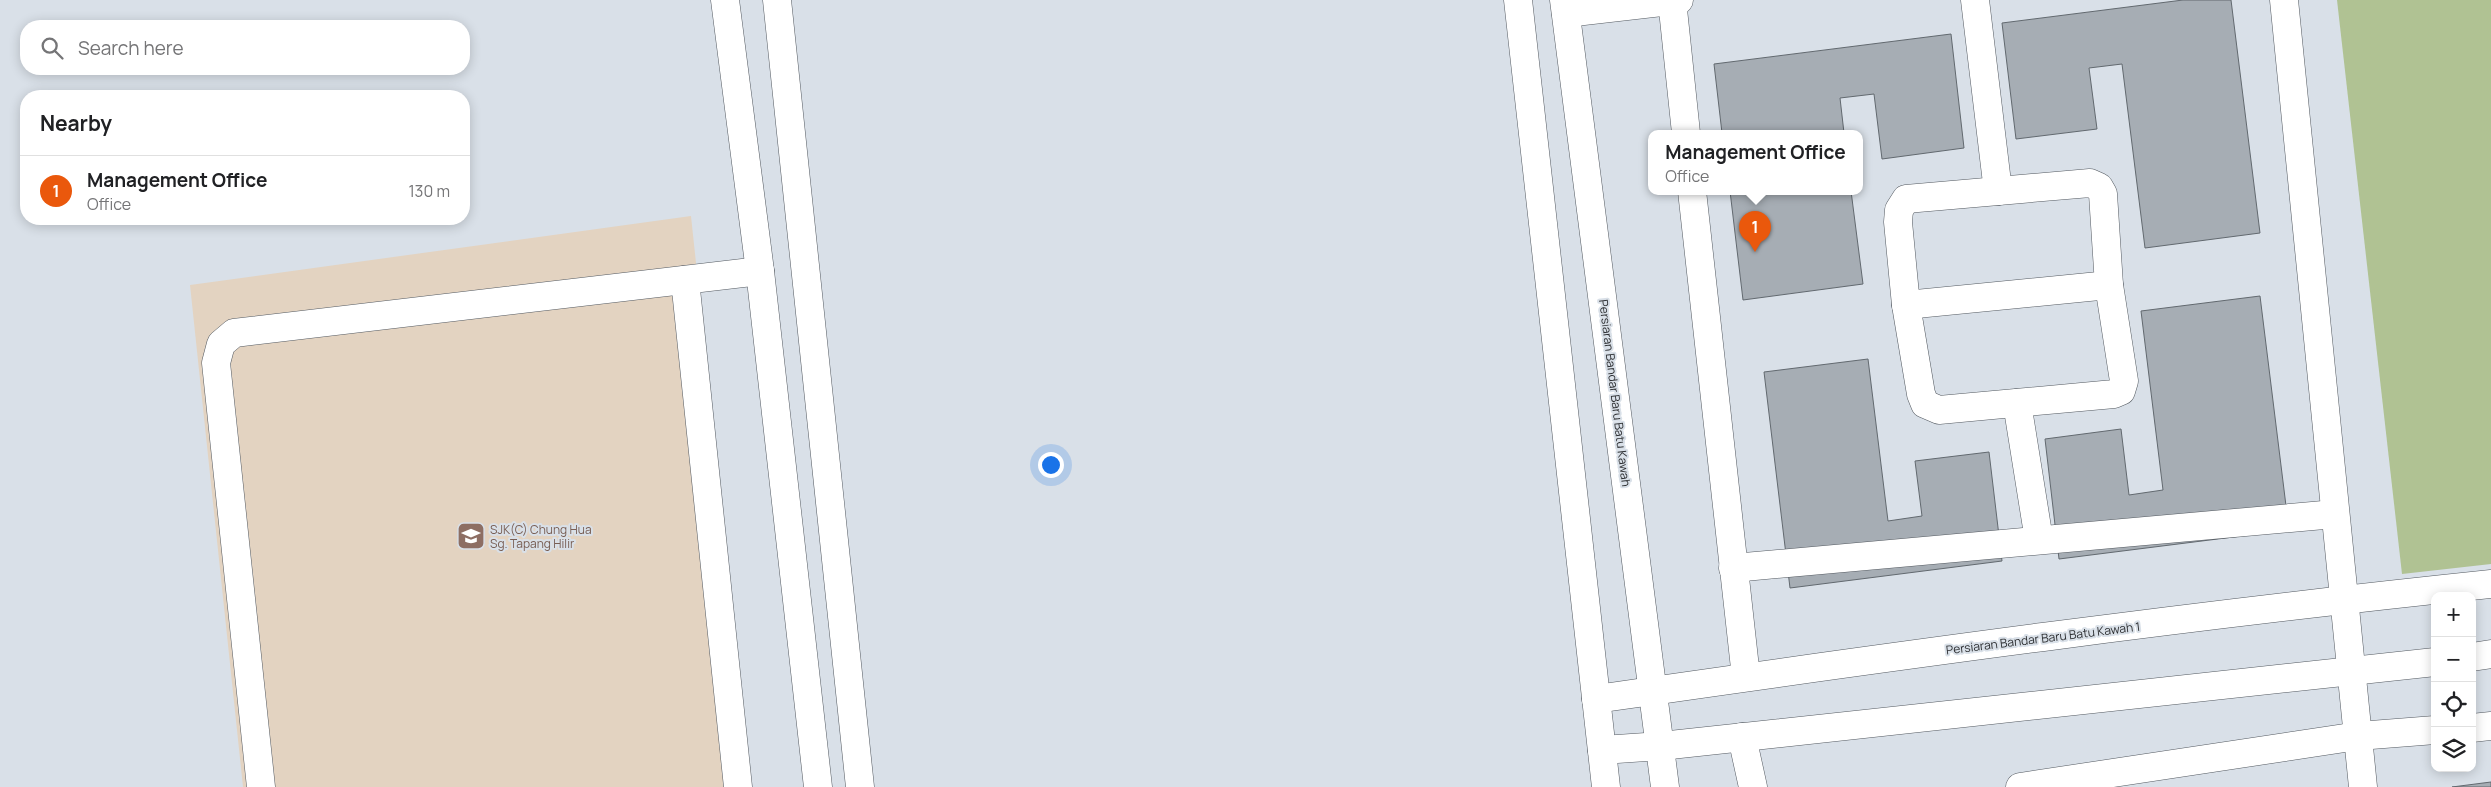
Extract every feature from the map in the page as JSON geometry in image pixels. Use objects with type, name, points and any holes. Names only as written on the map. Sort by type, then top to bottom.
[{"type":"street","points":[[725,0],[760,271],[818,787]]},
{"type":"street","points":[[777,0],[860,787]]},
{"type":"street","points":[[1518,0],[1606,787]]},
{"type":"street","points":[[1565,7],[1674,0],[1686,130]]},
{"type":"street","points":[[1975,0],[1998,191]]},
{"type":"street","points":[[2284,0],[2363,787]]},
{"type":"street","name":"Persiaran Bandar Baru Batu Kawah","points":[[1565,7],[1665,787]]},
{"type":"street","points":[[2090,183],[2099,187],[2102,194],[2109,285],[2124,381],[2121,391],[2114,394],[1940,410],[1925,404],[1921,394],[1906,305],[1898,222],[1899,210],[1906,199],[1998,191],[2090,183]]},
{"type":"street","points":[[1692,195],[1746,677]]},
{"type":"street","points":[[261,787],[216,363],[221,344],[234,333],[760,271]]},
{"type":"street","points":[[685,280],[738,787]]},
{"type":"street","points":[[1906,305],[2109,285]]},
{"type":"street","points":[[2017,403],[2039,540]]},
{"type":"street","points":[[1733,568],[2335,514]]},
{"type":"street","name":"Persiaran Bandar Baru Batu Kawah 1","points":[[1596,699],[1746,677],[2345,600],[2491,584]]},
{"type":"street","points":[[2476,656],[2491,654]]},
{"type":"street","points":[[1602,750],[1661,746],[2431,662]]},
{"type":"street","points":[[2476,728],[2491,726]]},
{"type":"street","points":[[2020,787],[2358,736],[2431,730]]},
{"type":"street","points":[[1742,737],[1753,787]]},
{"type":"shaded area","name":"SJK(C) Chung Hua Sg. Tapang Hilir","points":[[691,216],[752,787],[243,787],[190,285]]},
{"type":"green space","points":[[2337,0],[2491,0],[2491,564],[2402,574]]},
{"type":"building","points":[[2183,0],[2231,0],[2260,233],[2145,248],[2122,64],[2089,68],[2097,129],[2016,139],[2002,23]]},
{"type":"building","points":[[1951,34],[1964,148],[1882,159],[1874,94],[1840,98],[1844,130],[1722,130],[1714,64]]},
{"type":"building","points":[[1730,195],[1852,195],[1863,284],[1743,300]]},
{"type":"building","points":[[2260,296],[2289,530],[2059,559],[2045,439],[2121,429],[2129,495],[2163,490],[2141,311]]},
{"type":"building","points":[[1868,359],[1888,521],[1922,516],[1915,461],[1989,452],[2002,561],[1790,588],[1764,372]]},
{"type":"building","points":[[2491,782],[2491,787],[2452,787]]},
{"type":"place","name":"Management Office","points":[[1755,252]]},
{"type":"place","name":"SJK(C) Chung Hua Sg. Tapang Hilir","points":[[471,536]]}]
